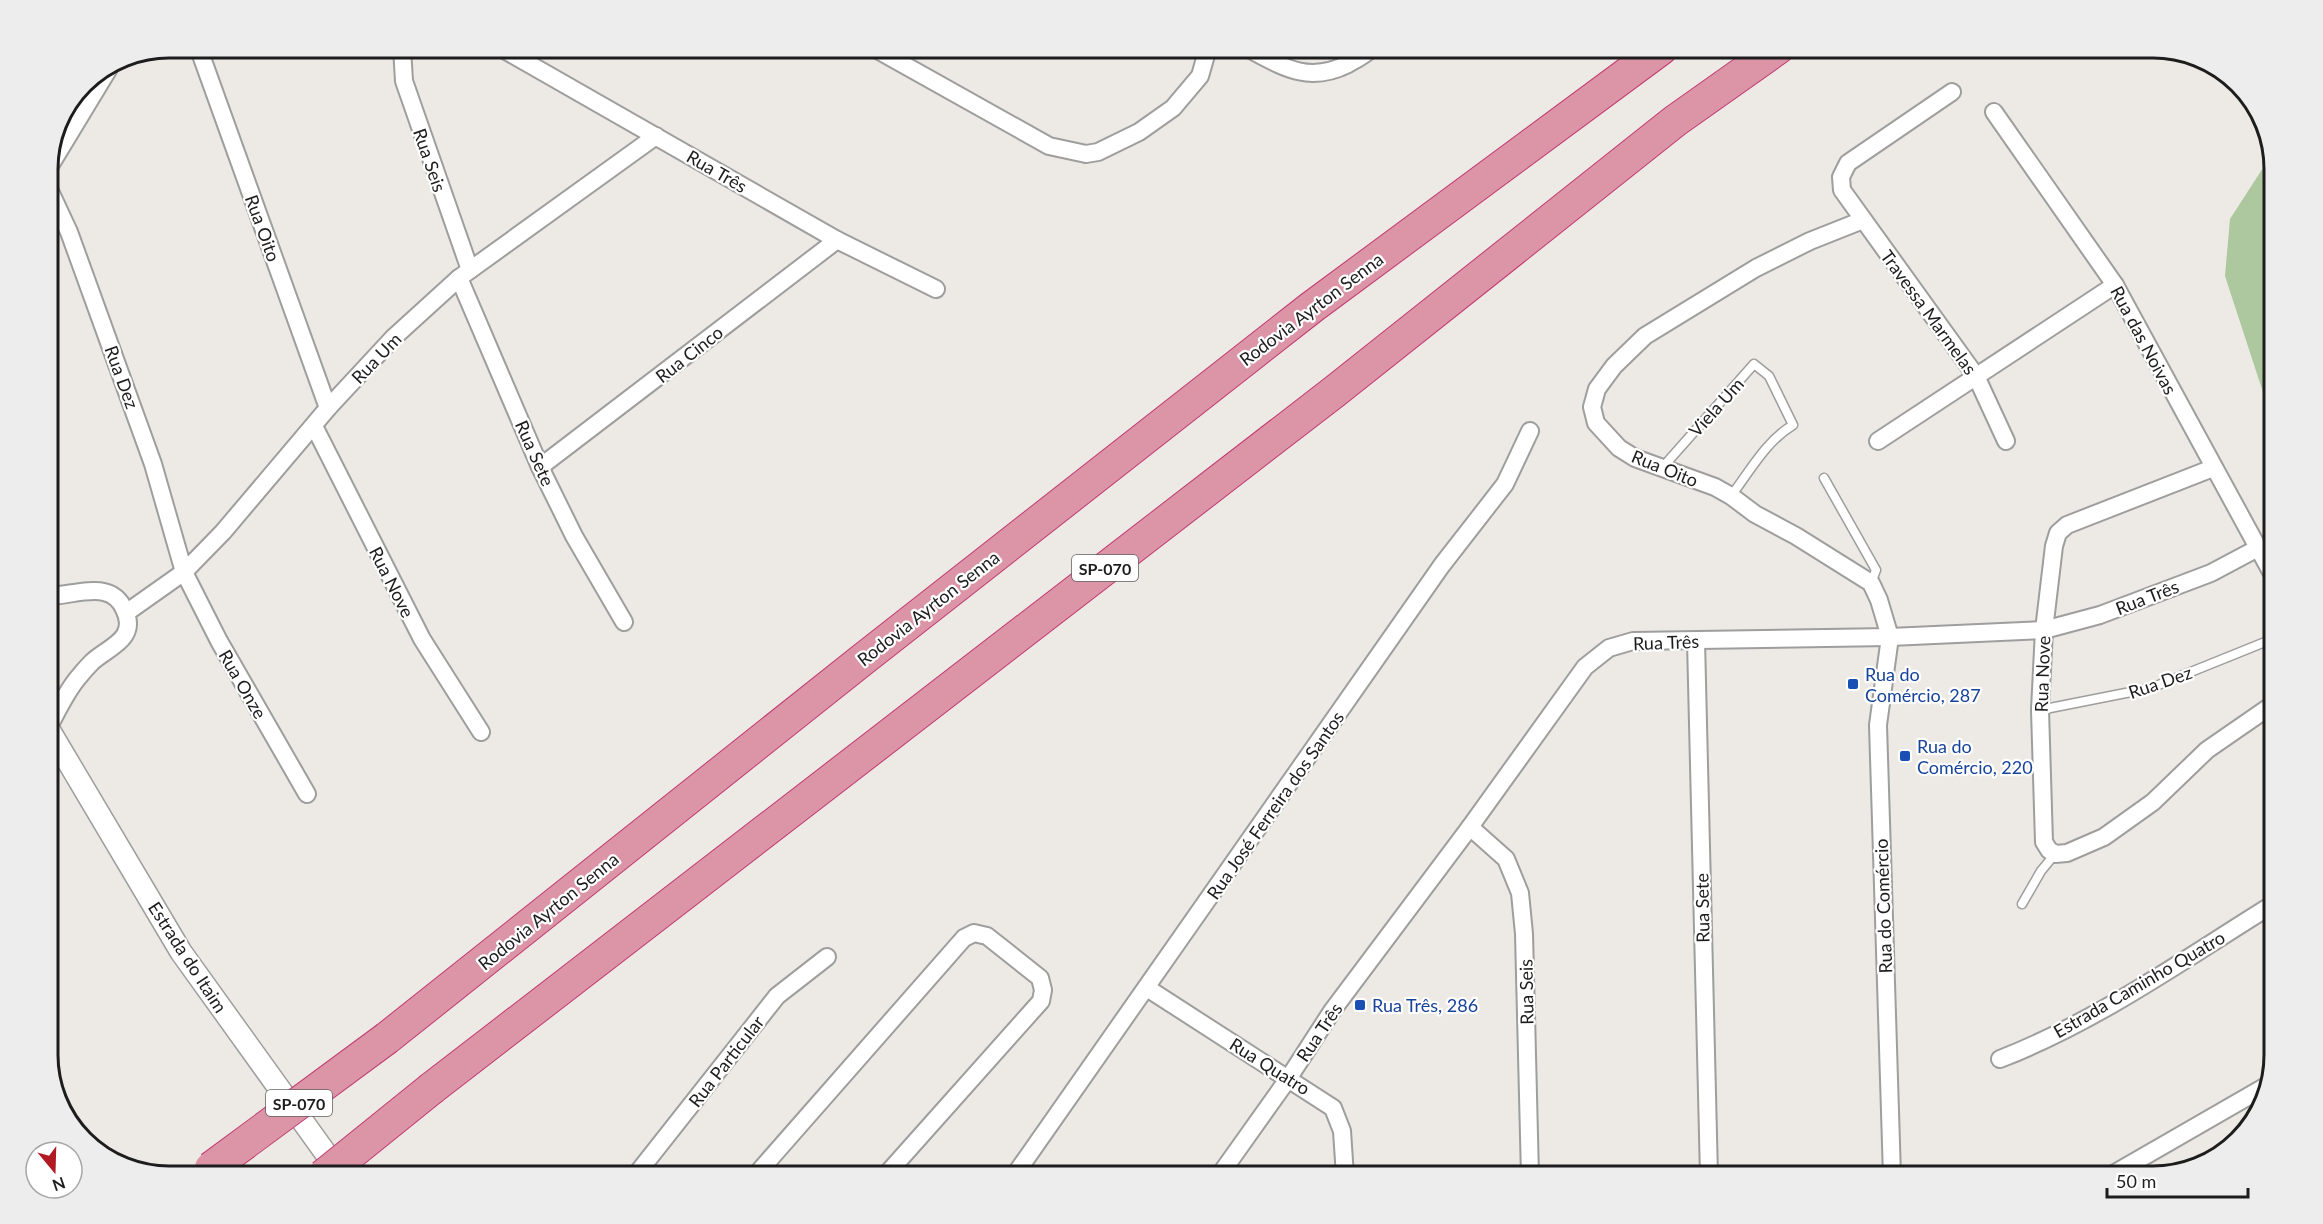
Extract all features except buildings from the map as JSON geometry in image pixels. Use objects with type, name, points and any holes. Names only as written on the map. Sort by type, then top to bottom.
[{"type":"highway","name":"Rodovia Ayrton Senna","points":[[213,1166],[387,1038],[862,660],[1312,307],[1648,58]]},
{"type":"highway","name":"SP-070","points":[[335,1166],[432,1088],[1334,392],[1675,121],[1764,58]]},
{"type":"street","name":"Rua Oito","points":[[200,58],[328,408]]},
{"type":"street","name":"Rua Seis","points":[[403,58],[404,81],[465,274]]},
{"type":"street","name":"Rua Três","points":[[519,58],[837,240],[936,289]]},
{"type":"street","points":[[892,58],[1049,146],[1086,154],[1098,152],[1139,132],[1173,108],[1200,76],[1205,58]]},
{"type":"street","points":[[1266,58],[1309,74],[1324,73],[1340,68],[1359,58]]},
{"type":"street","points":[[61,147],[100,83]]},
{"type":"street","name":"Travessa Marmelas","points":[[1952,92],[1848,163],[1841,177],[1842,190],[1976,376],[2006,441]]},
{"type":"street","name":"Rua das Noivas","points":[[1994,112],[2115,285],[2264,559]]},
{"type":"street","name":"Rua Um","points":[[126,613],[184,572],[223,532],[328,408],[393,338],[465,274],[656,136]]},
{"type":"street","name":"Rua Dez","points":[[59,211],[69,232],[149,452],[184,572]]},
{"type":"street","name":"Rua Oito","points":[[1863,220],[1810,241],[1756,268],[1646,336],[1614,366],[1597,389],[1592,407],[1596,423],[1619,448],[1635,458],[1731,496],[1755,514],[1796,536],[1871,583]]},
{"type":"street","name":"Rua Cinco","points":[[540,467],[837,240]]},
{"type":"street","name":"Rua Sete","points":[[465,274],[540,467],[574,536],[624,622]]},
{"type":"street","points":[[1878,441],[2115,285]]},
{"type":"street","name":"Rua Nove","points":[[314,426],[422,639],[481,732]]},
{"type":"street","name":"Rua José Ferreira dos Santos","points":[[1021,1166],[1442,565],[1505,484],[1530,431]]},
{"type":"street","name":"Rua Nove","points":[[2055,854],[2044,842],[2040,710],[2044,630],[2054,546],[2058,532],[2067,525],[2213,468]]},
{"type":"street","name":"Rua Três","points":[[1226,1166],[1288,1079],[1332,1011],[1470,827],[1584,667],[1609,648],[1633,641],[1890,637],[2044,630],[2100,615],[2211,573],[2258,548]]},
{"type":"street","name":"Rua Onze","points":[[184,572],[219,641],[307,794]]},
{"type":"street","points":[[1871,583],[1880,600],[1890,637]]},
{"type":"street","points":[[59,595],[96,590],[106,592],[122,604],[126,613],[125,633],[120,642],[93,661],[75,681],[59,709]]},
{"type":"street","name":"Rua do Comércio","points":[[1890,637],[1878,725],[1892,1166]]},
{"type":"street","name":"Rua Sete","points":[[1696,641],[1709,1166]]},
{"type":"street","points":[[2055,854],[2067,853],[2095,841],[2128,821],[2153,802],[2207,750],[2264,711]]},
{"type":"street","name":"Estrada do Itaim","points":[[59,747],[181,952],[335,1166]]},
{"type":"street","name":"Rua Seis","points":[[1470,827],[1506,859],[1520,893],[1524,934],[1530,1166]]},
{"type":"street","name":"Estrada Caminho Quatro","points":[[2000,1059],[2031,1047],[2135,990],[2264,910]]},
{"type":"street","points":[[764,1166],[964,938],[974,933],[987,936],[1040,978],[1043,990],[1041,1001],[894,1166]]},
{"type":"street","name":"Rua Particular","points":[[643,1166],[777,996],[827,957]]},
{"type":"street","name":"Rua Quatro","points":[[1147,988],[1321,1098],[1333,1108],[1342,1131],[1344,1166]]},
{"type":"street","points":[[2127,1166],[2258,1091]]},
{"type":"lane","name":"Viela Um","points":[[1662,468],[1754,364],[1769,376],[1793,425],[1769,444],[1731,496]]},
{"type":"lane","points":[[1824,478],[1876,570],[1871,583]]},
{"type":"lane","name":"Rua Dez","points":[[2040,710],[2151,688],[2264,642]]},
{"type":"lane","points":[[2022,904],[2055,854]]},
{"type":"green space","points":[[2264,166],[2264,395],[2225,276],[2230,219]]},
{"type":"place","name":"Rua do Comércio, 287","points":[[1853,684]]},
{"type":"place","name":"Rua do Comércio, 220","points":[[1905,756]]},
{"type":"place","name":"Rua Três, 286","points":[[1360,1005]]}]
